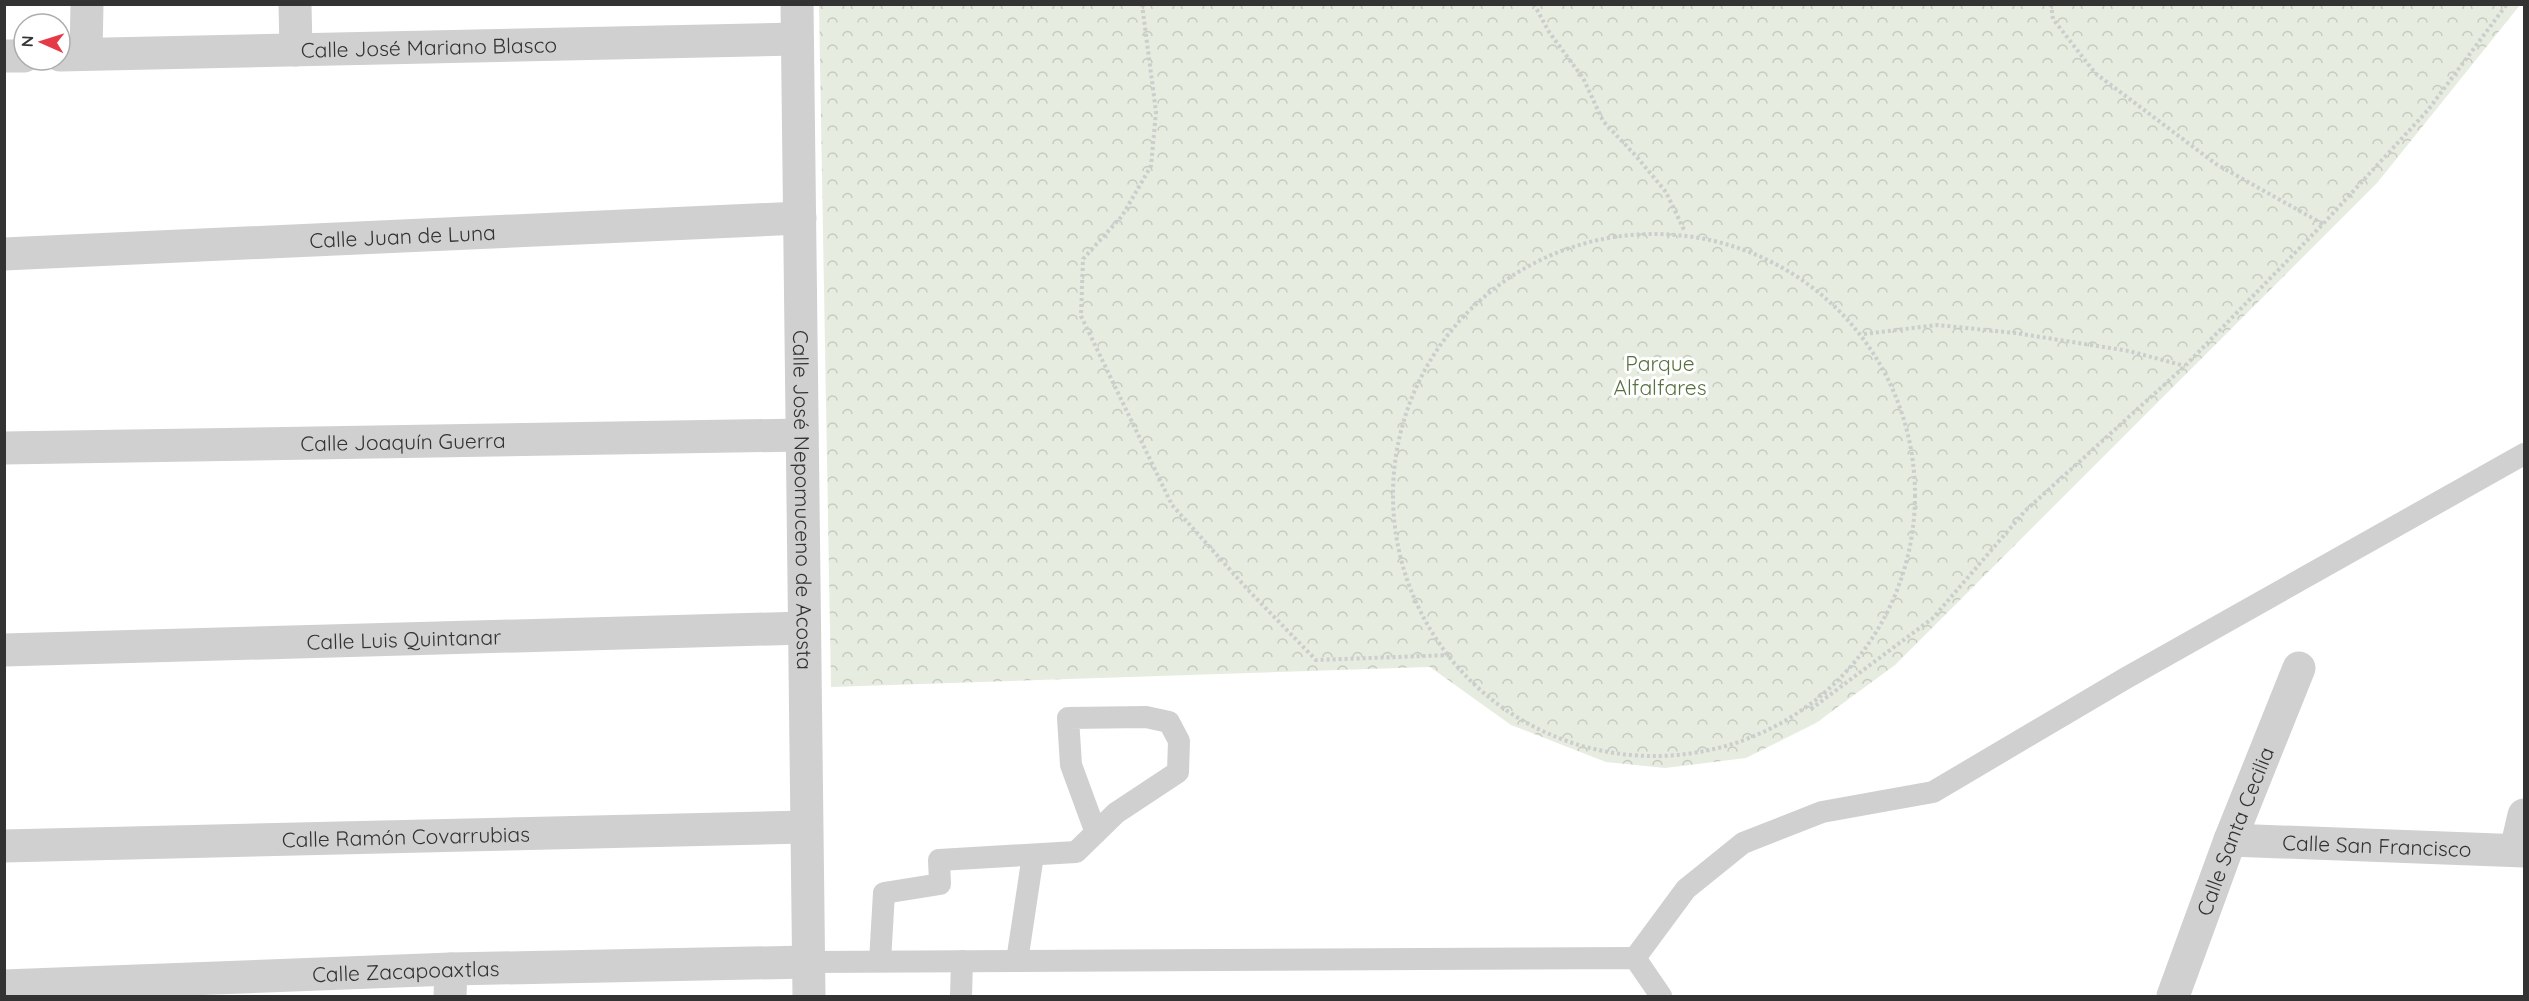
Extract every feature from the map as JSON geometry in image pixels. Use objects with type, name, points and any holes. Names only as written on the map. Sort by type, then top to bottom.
[{"type":"street","points":[[73,55],[87,4]]},
{"type":"street","points":[[295,4],[296,50]]},
{"type":"street","name":"Calle José Nepomuceno de Acosta","points":[[796,4],[809,996]]},
{"type":"street","name":"Calle José Mariano Blasco","points":[[73,55],[797,39]]},
{"type":"street","name":"Calle Juan de Luna","points":[[4,254],[800,218]]},
{"type":"street","name":"Calle Joaquín Guerra","points":[[4,448],[802,435]]},
{"type":"street","name":"Calle Luis Quintanar","points":[[4,650],[804,628]]},
{"type":"street","name":"Calle Santa Cecilia","points":[[2173,996],[2230,840],[2299,669]]},
{"type":"street","points":[[2520,851],[2524,815]]},
{"type":"street","name":"Calle Ramón Covarrubias","points":[[4,846],[806,827]]},
{"type":"street","name":"Calle San Francisco","points":[[2230,840],[2520,851]]},
{"type":"street","name":"Calle Zacapoaxtlas","points":[[4,986],[451,983],[808,962]]},
{"type":"lane","points":[[1635,958],[1686,889],[1743,843],[1822,812],[1933,792],[2126,678],[2524,454]]},
{"type":"lane","points":[[880,962],[884,893],[940,884],[939,860],[1076,852],[1096,833],[1116,813],[1178,772],[1179,741],[1169,722],[1146,717],[1068,718],[1071,765],[1096,833]]},
{"type":"lane","points":[[1017,961],[1033,855]]},
{"type":"lane","points":[[808,962],[1635,958]]},
{"type":"lane","points":[[1635,958],[1660,996]]},
{"type":"lane","points":[[960,996],[962,961]]},
{"type":"path","points":[[1142,4],[1156,112],[1151,166],[1122,216],[1083,259],[1081,316],[1118,397],[1172,505],[1250,592],[1316,660],[1451,655]]},
{"type":"path","points":[[1534,4],[1549,32],[1582,78],[1603,121],[1666,192],[1685,232]]},
{"type":"path","points":[[2051,4],[2053,19],[2095,73],[2216,164],[2323,224]]},
{"type":"path","points":[[1803,714],[1880,633],[1915,534],[1909,429],[1863,334],[1784,265],[1685,232],[1596,237],[1513,272],[1447,333],[1404,412],[1391,502],[1418,611],[1487,700],[1587,751],[1698,756],[1803,714],[1933,618],[2025,511],[2185,366],[2323,224],[2428,110],[2507,4]]},
{"type":"path","points":[[1863,334],[1937,324],[2015,333],[2129,351],[2185,366]]},
{"type":"green space","name":"Parque Alfalfares","points":[[819,4],[2520,5],[2377,183],[1895,665],[1816,723],[1746,758],[1665,768],[1606,762],[1511,725],[1430,667],[831,687]]}]
